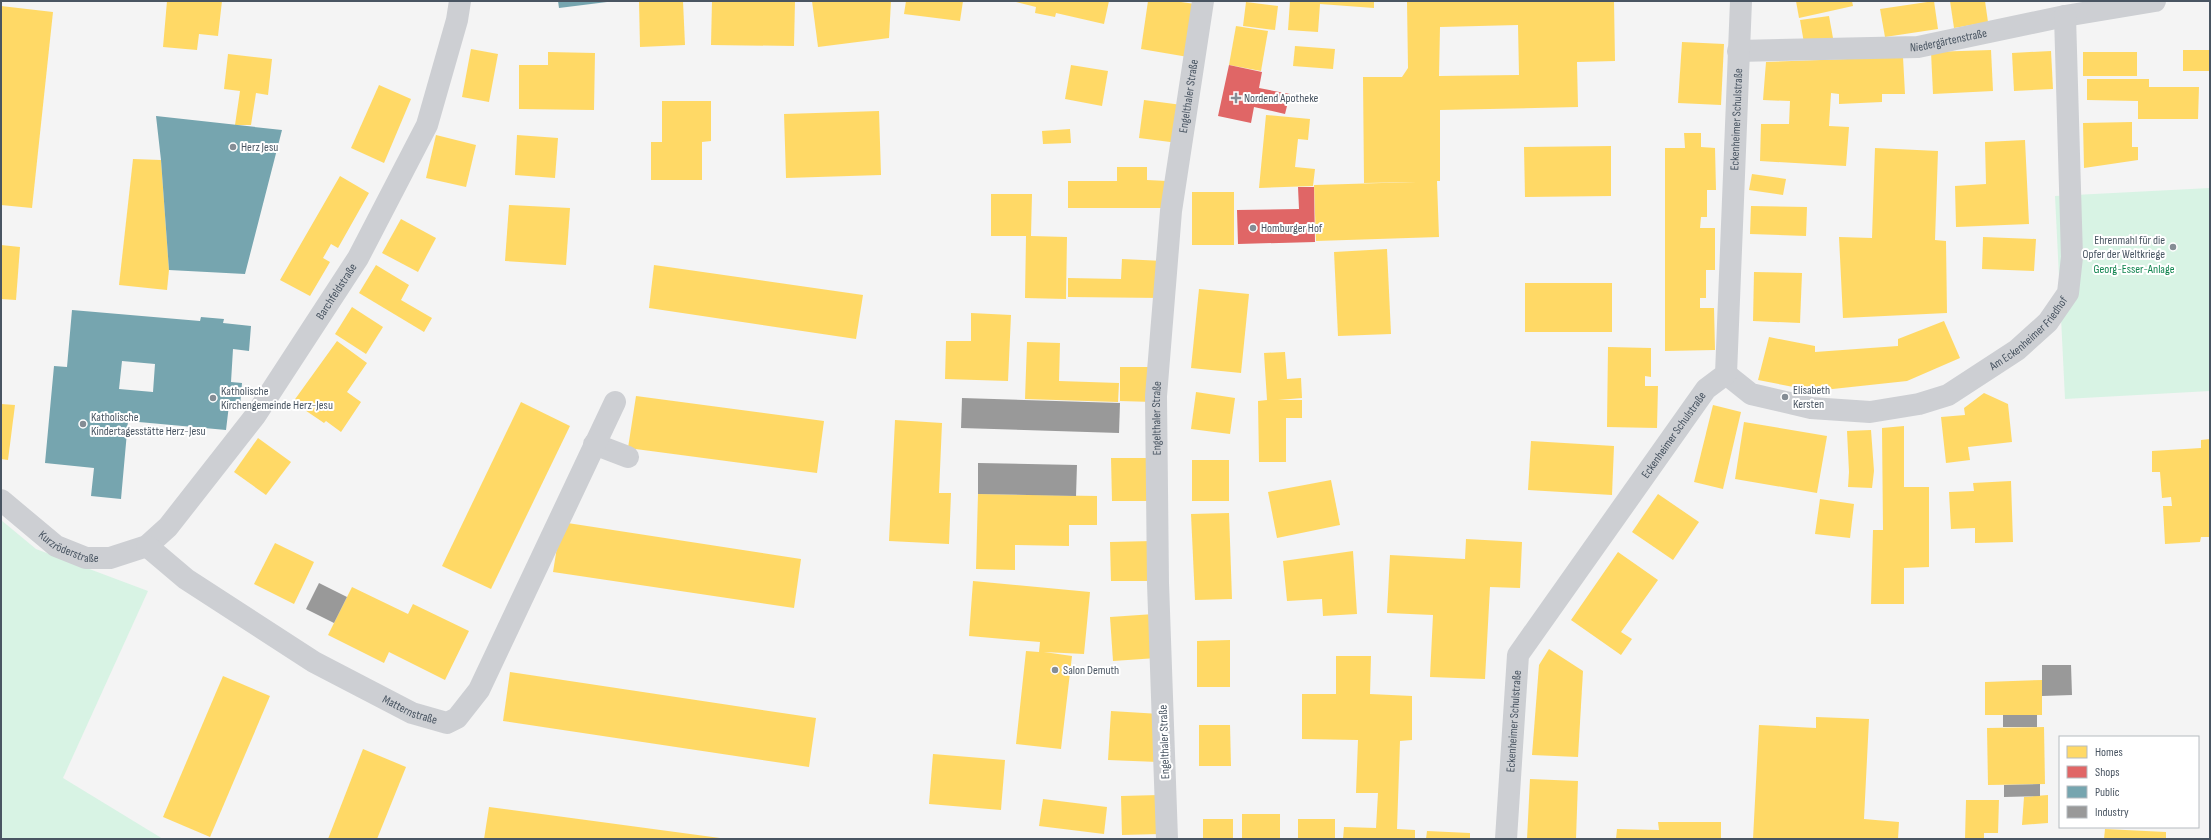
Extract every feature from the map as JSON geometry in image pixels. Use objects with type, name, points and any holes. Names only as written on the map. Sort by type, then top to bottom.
[{"type":"street","name":"Barchfeldstraße","points":[[147,546],[168,527],[255,416],[358,258],[427,125],[460,1]]},
{"type":"street","name":"Engelthaler Straße","points":[[1167,839],[1158,583],[1156,396],[1171,211],[1203,1]]},
{"type":"street","name":"Eckenheimer Schulstraße","points":[[1506,839],[1518,655],[1706,389],[1726,374],[1741,1]]},
{"type":"street","name":"Niedergärtenstraße","points":[[1738,51],[1918,47],[2065,16],[2155,1]]},
{"type":"street","name":"Am Eckenheimer Friedhof","points":[[1726,374],[1751,394],[1811,408],[1870,412],[1919,404],[1948,395],[1984,373],[2017,350],[2048,322],[2068,293],[2072,257],[2065,16]]},
{"type":"street","name":"Matternstraße","points":[[147,546],[186,579],[314,662],[412,713],[447,723],[457,718],[479,690],[615,402]]},
{"type":"street","points":[[594,444],[628,457]]},
{"type":"street","name":"Kurzröderstraße","points":[[1,500],[56,546],[86,558],[110,558],[147,546]]},
{"type":"green space","name":"Georg-Esser-Anlage","points":[[2210,188],[2210,391],[2065,399],[2055,196]]},
{"type":"green space","points":[[1,520],[36,549],[148,591],[63,778],[163,839],[1,839]]},
{"type":"building: Homes","points":[[167,1],[222,1],[218,36],[199,34],[197,50],[163,47]]},
{"type":"building: Homes","points":[[639,1],[683,1],[685,45],[640,47]]},
{"type":"building: Homes","points":[[712,1],[795,1],[794,46],[711,45]]},
{"type":"building: Homes","points":[[812,1],[891,1],[889,38],[818,47]]},
{"type":"building: Homes","points":[[906,1],[963,1],[960,21],[904,14]]},
{"type":"building: Homes","points":[[1012,1],[1109,1],[1104,24],[1056,13],[1055,17],[1035,13],[1036,7]]},
{"type":"building: Homes","points":[[1148,1],[1174,1],[1202,5],[1194,58],[1141,49]]},
{"type":"building: Homes","points":[[1290,1],[1374,1],[1374,8],[1320,4],[1318,32],[1288,30]]},
{"type":"building: Homes","points":[[1407,1],[1614,1],[1615,61],[1577,62],[1578,107],[1440,110],[1440,181],[1437,181],[1439,237],[1316,241],[1314,185],[1416,182],[1364,183],[1363,77],[1402,77],[1408,68]],"holes":[[[1518,25],[1519,75],[1439,76],[1440,27]]]},
{"type":"building: Homes","points":[[1796,1],[1852,1],[1853,6],[1799,18]]},
{"type":"building: Homes","points":[[1934,1],[1938,29],[1885,37],[1880,9]]},
{"type":"building: Homes","points":[[1950,1],[1985,1],[1988,22],[1954,28]]},
{"type":"building: Homes","points":[[1246,2],[1278,6],[1275,30],[1243,26]]},
{"type":"building: Homes","points":[[1,6],[53,12],[32,208],[1,205]]},
{"type":"building: Homes","points":[[1829,16],[1833,38],[1804,43],[1800,20]]},
{"type":"building: Homes","points":[[1236,26],[1268,31],[1261,71],[1229,65]]},
{"type":"building: Homes","points":[[1682,42],[1724,44],[1721,105],[1678,103]]},
{"type":"building: Homes","points":[[1295,46],[1335,49],[1333,69],[1293,66]]},
{"type":"building: Homes","points":[[471,49],[498,54],[489,102],[462,97]]},
{"type":"building: Homes","points":[[1991,50],[1993,91],[1933,94],[1931,52]]},
{"type":"building: Homes","points":[[2183,50],[2210,50],[2210,71],[2183,71]]},
{"type":"building: Homes","points":[[2051,51],[2053,89],[2014,91],[2012,53]]},
{"type":"building: Homes","points":[[548,52],[595,53],[594,110],[519,109],[519,65],[548,65]]},
{"type":"building: Homes","points":[[2083,52],[2137,52],[2137,76],[2083,76]]},
{"type":"building: Homes","points":[[228,54],[272,59],[268,95],[256,93],[251,125],[235,125],[240,91],[224,89]]},
{"type":"building: Homes","points":[[1903,57],[1905,94],[1882,94],[1882,102],[1839,104],[1839,94],[1831,93],[1829,126],[1849,127],[1846,166],[1760,161],[1761,124],[1789,124],[1790,101],[1763,100],[1766,62]]},
{"type":"building: Homes","points":[[1071,65],[1108,71],[1102,106],[1065,99]]},
{"type":"building: Homes","points":[[2087,79],[2149,79],[2149,87],[2199,87],[2198,119],[2138,119],[2138,101],[2087,100]]},
{"type":"building: Homes","points":[[379,85],[411,99],[384,163],[351,148]]},
{"type":"building: Homes","points":[[1144,100],[1182,105],[1178,143],[1139,138]]},
{"type":"building: Homes","points":[[662,101],[711,101],[711,141],[702,142],[702,180],[651,180],[651,142],[662,142]]},
{"type":"building: Homes","points":[[879,111],[881,175],[786,178],[784,114]]},
{"type":"building: Homes","points":[[1266,115],[1310,119],[1308,140],[1298,139],[1295,167],[1315,169],[1313,186],[1259,188]]},
{"type":"building: Homes","points":[[2132,122],[2132,147],[2138,147],[2138,160],[2084,168],[2083,123]]},
{"type":"building: Homes","points":[[1070,129],[1071,143],[1043,144],[1042,131]]},
{"type":"building: Homes","points":[[1684,133],[1701,133],[1701,147],[1715,148],[1716,190],[1707,190],[1707,217],[1701,217],[1700,228],[1715,228],[1715,270],[1706,270],[1706,298],[1700,298],[1700,308],[1714,308],[1715,350],[1665,351],[1665,148],[1685,148]]},
{"type":"building: Homes","points":[[436,135],[476,145],[466,187],[426,178]]},
{"type":"building: Homes","points":[[517,135],[558,138],[555,178],[515,175]]},
{"type":"building: Homes","points":[[2025,140],[2029,224],[1956,227],[1955,186],[1986,184],[1985,142]]},
{"type":"building: Homes","points":[[1611,146],[1611,196],[1525,197],[1524,147]]},
{"type":"building: Homes","points":[[1875,148],[1938,151],[1935,240],[1946,241],[1947,313],[1843,318],[1839,237],[1872,238]]},
{"type":"building: Homes","points":[[133,159],[161,160],[169,270],[167,290],[119,285]]},
{"type":"building: Homes","points":[[1117,167],[1147,167],[1147,180],[1167,181],[1167,208],[1068,208],[1068,181],[1117,181]]},
{"type":"building: Homes","points":[[1752,174],[1786,179],[1783,195],[1749,190]]},
{"type":"building: Homes","points":[[340,176],[369,193],[338,248],[331,244],[323,258],[330,262],[310,296],[280,280]]},
{"type":"building: Homes","points":[[1192,192],[1234,192],[1234,245],[1192,245]]},
{"type":"building: Homes","points":[[991,194],[1032,194],[1031,236],[1067,237],[1066,299],[1025,298],[1026,236],[991,236]]},
{"type":"building: Homes","points":[[509,205],[570,208],[566,265],[505,261]]},
{"type":"building: Homes","points":[[1751,206],[1807,207],[1806,236],[1750,234]]},
{"type":"building: Homes","points":[[401,219],[436,238],[418,272],[382,253]]},
{"type":"building: Homes","points":[[1983,237],[2036,239],[2034,271],[1982,269]]},
{"type":"building: Homes","points":[[1,245],[20,247],[16,300],[1,299]]},
{"type":"building: Homes","points":[[1387,249],[1391,334],[1338,336],[1334,252]]},
{"type":"building: Homes","points":[[1122,259],[1164,261],[1162,298],[1068,297],[1068,278],[1121,279]]},
{"type":"building: Homes","points":[[376,265],[409,285],[401,300],[432,318],[424,332],[359,293]]},
{"type":"building: Homes","points":[[654,265],[863,295],[856,339],[649,308]]},
{"type":"building: Homes","points":[[1754,272],[1802,273],[1800,323],[1753,321]]},
{"type":"building: Homes","points":[[1525,283],[1612,283],[1612,332],[1525,332]]},
{"type":"building: Homes","points":[[1199,289],[1249,294],[1241,373],[1191,368]]},
{"type":"building: Homes","points":[[352,307],[383,327],[366,354],[335,334]]},
{"type":"building: Homes","points":[[971,313],[1011,315],[1008,381],[945,379],[946,341],[971,341]]},
{"type":"building: Homes","points":[[1944,321],[1960,358],[1907,381],[1814,391],[1758,380],[1769,337],[1815,346],[1815,352],[1898,346],[1898,339]]},
{"type":"building: Homes","points":[[337,341],[367,363],[347,392],[361,402],[341,432],[326,421],[324,423],[293,402]]},
{"type":"building: Homes","points":[[1027,342],[1060,343],[1059,381],[1119,383],[1118,402],[1025,399]]},
{"type":"building: Homes","points":[[1608,347],[1651,348],[1651,377],[1645,376],[1645,386],[1658,386],[1657,428],[1607,427]]},
{"type":"building: Homes","points":[[1285,352],[1287,379],[1301,378],[1302,398],[1278,400],[1302,400],[1302,418],[1286,418],[1286,462],[1259,462],[1258,401],[1267,400],[1264,353]]},
{"type":"building: Homes","points":[[1120,367],[1154,367],[1153,402],[1120,401]]},
{"type":"building: Homes","points":[[1196,392],[1235,398],[1230,434],[1191,429]]},
{"type":"building: Homes","points":[[1984,393],[2008,404],[2012,442],[1968,447],[1970,460],[1946,463],[1941,417],[1965,415],[1964,408]]},
{"type":"building: Homes","points":[[636,396],[824,421],[817,473],[628,448]]},
{"type":"building: Homes","points":[[521,402],[570,426],[491,589],[442,566]]},
{"type":"building: Homes","points":[[1,404],[15,405],[8,460],[1,459]]},
{"type":"building: Homes","points":[[1713,405],[1741,412],[1723,489],[1694,482]]},
{"type":"building: Homes","points":[[895,420],[942,423],[939,493],[951,493],[949,544],[889,541]]},
{"type":"building: Homes","points":[[1744,422],[1827,436],[1817,493],[1735,479]]},
{"type":"building: Homes","points":[[1904,426],[1904,487],[1929,487],[1929,567],[1904,568],[1904,604],[1871,604],[1873,530],[1883,530],[1882,428]]},
{"type":"building: Homes","points":[[1871,430],[1874,471],[1872,488],[1848,487],[1849,472],[1847,431]]},
{"type":"building: Homes","points":[[258,438],[291,462],[266,495],[234,472]]},
{"type":"building: Homes","points":[[2210,439],[2210,537],[2201,537],[2200,542],[2165,544],[2163,506],[2172,506],[2171,497],[2162,498],[2160,472],[2152,472],[2152,451],[2201,448],[2201,440]]},
{"type":"building: Homes","points":[[1531,441],[1614,446],[1612,495],[1528,490]]},
{"type":"building: Homes","points":[[1111,458],[1154,458],[1154,501],[1112,501]]},
{"type":"building: Homes","points":[[1192,460],[1229,460],[1229,501],[1192,501]]},
{"type":"building: Homes","points":[[1331,480],[1340,525],[1277,538],[1268,492]]},
{"type":"building: Homes","points":[[2011,481],[2013,542],[1975,543],[1975,528],[1951,529],[1949,492],[1974,491],[1973,483]]},
{"type":"building: Homes","points":[[978,494],[1097,496],[1097,525],[1069,525],[1069,546],[1015,545],[1015,570],[976,569]]},
{"type":"building: Homes","points":[[1658,494],[1699,522],[1673,560],[1632,532]]},
{"type":"building: Homes","points":[[1820,499],[1854,504],[1850,538],[1815,534]]},
{"type":"building: Homes","points":[[1229,513],[1232,599],[1195,600],[1191,514]]},
{"type":"building: Homes","points":[[561,522],[801,559],[794,608],[553,572]]},
{"type":"building: Homes","points":[[1466,539],[1522,542],[1520,588],[1490,587],[1485,679],[1430,677],[1433,615],[1387,613],[1390,555],[1465,559]]},
{"type":"building: Homes","points":[[1153,541],[1154,581],[1111,581],[1110,542]]},
{"type":"building: Homes","points":[[275,543],[314,562],[294,604],[254,584]]},
{"type":"building: Homes","points":[[1353,551],[1357,614],[1323,616],[1322,599],[1287,601],[1283,561]]},
{"type":"building: Homes","points":[[1618,552],[1658,580],[1621,632],[1632,639],[1621,655],[1571,620]]},
{"type":"building: Homes","points":[[973,581],[1090,592],[1084,654],[1044,652],[1072,656],[1061,749],[1016,744],[1026,651],[1039,652],[1040,642],[969,636]]},
{"type":"building: Homes","points":[[352,587],[408,614],[413,604],[469,631],[445,680],[389,652],[384,663],[328,635]]},
{"type":"building: Homes","points":[[1154,614],[1157,658],[1113,661],[1110,617]]},
{"type":"building: Homes","points":[[1230,640],[1230,687],[1197,687],[1197,641]]},
{"type":"building: Homes","points":[[1549,649],[1583,671],[1578,757],[1532,755],[1539,665]]},
{"type":"building: Homes","points":[[1336,656],[1371,656],[1370,694],[1412,696],[1412,740],[1400,741],[1397,829],[1415,830],[1415,839],[1343,839],[1344,827],[1376,828],[1378,793],[1356,793],[1358,740],[1302,739],[1302,694],[1336,694]]},
{"type":"building: Homes","points":[[510,672],[816,718],[809,767],[503,721]]},
{"type":"building: Homes","points":[[223,676],[270,696],[210,837],[163,817]]},
{"type":"building: Homes","points":[[2042,680],[2042,715],[1985,715],[1985,682]]},
{"type":"building: Homes","points":[[1111,711],[1160,714],[1158,762],[1108,760]]},
{"type":"building: Homes","points":[[1816,717],[1869,719],[1864,819],[1899,822],[1898,839],[1753,839],[1759,725],[1816,728]]},
{"type":"building: Homes","points":[[1199,725],[1230,725],[1231,766],[1199,766]]},
{"type":"building: Homes","points":[[2044,727],[2045,784],[1988,785],[1987,728]]},
{"type":"building: Homes","points":[[363,749],[406,767],[377,839],[328,839]]},
{"type":"building: Homes","points":[[933,754],[1005,760],[1001,810],[929,804]]},
{"type":"building: Homes","points":[[1530,779],[1578,781],[1576,839],[1527,839]]},
{"type":"building: Homes","points":[[1159,795],[1160,834],[1122,835],[1121,796]]},
{"type":"building: Homes","points":[[2048,795],[2048,823],[2022,825],[2024,797]]},
{"type":"building: Homes","points":[[1043,799],[1107,807],[1104,834],[1039,826]]},
{"type":"building: Homes","points":[[1966,800],[1999,800],[1998,833],[1984,833],[1984,839],[1965,839]]},
{"type":"building: Homes","points":[[489,807],[720,838],[720,839],[484,839]]},
{"type":"building: Homes","points":[[1242,814],[1280,814],[1280,839],[1242,839]]},
{"type":"building: Homes","points":[[1203,819],[1233,819],[1233,839],[1203,839]]},
{"type":"building: Homes","points":[[1298,819],[1335,819],[1335,839],[1298,839]]},
{"type":"building: Homes","points":[[1658,822],[1721,822],[1721,839],[1616,839],[1617,829],[1659,830]]},
{"type":"building: Homes","points":[[2105,829],[2166,832],[2166,839],[2104,839]]},
{"type":"building: Homes","points":[[1427,831],[1470,833],[1470,839],[1426,839]]},
{"type":"building: Shops","points":[[1229,65],[1262,72],[1259,88],[1290,94],[1285,114],[1254,107],[1251,123],[1218,116]]},
{"type":"building: Shops","points":[[1298,187],[1314,187],[1315,242],[1238,244],[1237,210],[1299,209]]},
{"type":"building: Public","points":[[558,1],[607,1],[607,2],[559,8]]},
{"type":"building: Public","points":[[156,116],[282,130],[245,274],[169,270],[161,160]]},
{"type":"building: Public","points":[[72,310],[200,321],[201,317],[224,319],[223,323],[251,326],[249,351],[233,349],[231,382],[242,383],[240,406],[229,405],[226,430],[128,421],[121,499],[91,496],[94,468],[45,463],[54,366],[67,367]],"holes":[[[122,361],[155,364],[153,392],[119,389]]]},
{"type":"building: Industry","points":[[962,398],[1120,403],[1119,433],[961,428]]},
{"type":"building: Industry","points":[[978,463],[1077,465],[1076,496],[978,494]]},
{"type":"building: Industry","points":[[319,583],[347,597],[334,623],[306,609]]},
{"type":"building: Industry","points":[[2042,665],[2071,665],[2072,695],[2042,696]]},
{"type":"building: Industry","points":[[2003,715],[2037,715],[2037,727],[2003,727]]},
{"type":"building: Industry","points":[[2040,784],[2040,796],[2004,797],[2004,785]]},
{"type":"place","name":"Nordend Apotheke","points":[[1236,98]]},
{"type":"place","name":"Herz Jesu","points":[[233,147]]},
{"type":"place","name":"Homburger Hof","points":[[1253,228]]},
{"type":"place","name":"Ehrenmahl für die Opfer der Weltkriege","points":[[2173,247]]},
{"type":"place","name":"Elisabeth Kersten","points":[[1785,397]]},
{"type":"place","name":"Katholische Kirchengemeinde Herz-Jesu","points":[[213,398]]},
{"type":"place","name":"Katholische Kindertagesstätte Herz-Jesu","points":[[83,424]]},
{"type":"place","name":"Salon Demuth","points":[[1055,670]]}]
